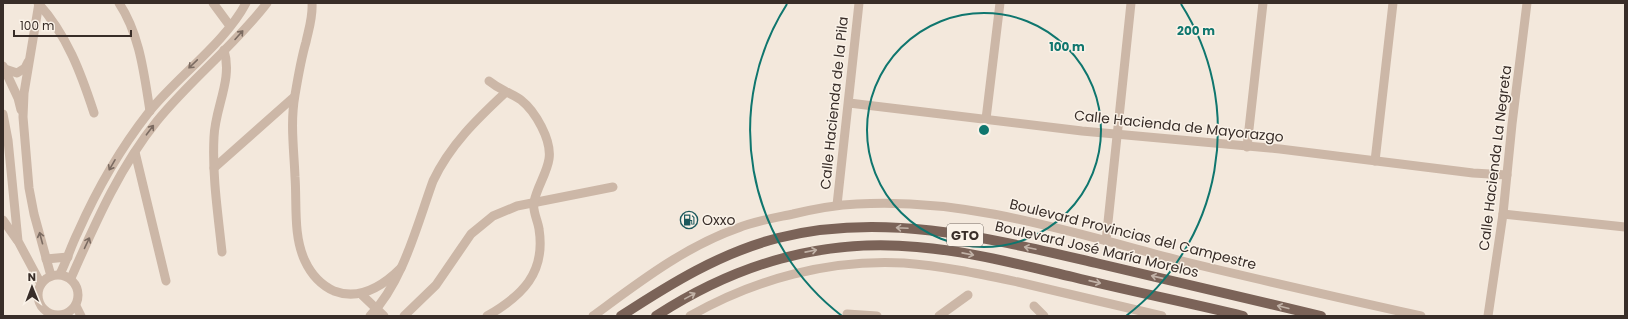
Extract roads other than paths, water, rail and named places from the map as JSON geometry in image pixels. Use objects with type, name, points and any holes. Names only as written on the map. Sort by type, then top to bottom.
[{"type":"main road","name":"Boulevard José María Morelos","points":[[621,316],[683,277],[724,257],[759,244],[798,234],[838,228],[893,227],[926,229],[974,236],[1098,263],[1321,316]]},
{"type":"main road","name":"GTO","points":[[656,316],[688,296],[714,283],[746,269],[780,258],[816,250],[853,246],[887,245],[917,247],[967,254],[1243,316]]},
{"type":"street","points":[[39,3],[24,93],[23,117],[29,188],[46,259],[56,275]]},
{"type":"street","points":[[39,3],[51,18],[79,67],[94,113]]},
{"type":"street","points":[[119,3],[124,11],[139,50],[150,111]]},
{"type":"street","points":[[124,11],[130,3]]},
{"type":"street","points":[[213,3],[230,26]]},
{"type":"street","points":[[56,275],[68,257],[77,233],[103,181],[123,147],[150,111],[230,26],[246,3]]},
{"type":"street","points":[[71,278],[108,198],[135,152],[157,121],[194,80],[236,39],[267,3]]},
{"type":"street","points":[[312,3],[311,25],[294,97],[292,136],[298,228],[304,261],[316,278],[328,288],[338,292],[361,294],[375,288],[391,278],[401,268]]},
{"type":"street","name":"Calle Hacienda de la Pila","points":[[836,205],[849,103],[859,3]]},
{"type":"street","points":[[986,119],[1000,3]]},
{"type":"street","points":[[1106,241],[1131,3]]},
{"type":"street","points":[[1247,147],[1263,3]]},
{"type":"street","points":[[1375,161],[1394,3]]},
{"type":"street","name":"Calle Hacienda La Negreta","points":[[1488,316],[1503,214],[1527,3]]},
{"type":"street","points":[[222,252],[214,168],[215,124],[224,91],[227,69],[227,60],[224,50]]},
{"type":"street","points":[[4,67],[12,72],[21,71],[25,68],[31,55]]},
{"type":"street","points":[[4,67],[18,98],[23,117]]},
{"type":"street","points":[[487,316],[513,300],[525,288],[533,273],[540,250],[540,238],[533,203],[549,158],[549,148],[543,129],[530,109],[521,99],[506,92],[489,81]]},
{"type":"street","points":[[370,316],[380,313],[401,268],[433,181],[441,165],[454,145],[468,129],[506,92]]},
{"type":"street","points":[[214,168],[294,97]]},
{"type":"street","name":"Calle Hacienda de Mayorazgo","points":[[849,103],[1473,173],[1507,175]]},
{"type":"street","points":[[3,114],[7,188],[18,241]]},
{"type":"street","points":[[135,152],[166,281]]},
{"type":"street","points":[[404,316],[436,284],[468,238],[493,216],[505,210],[533,203],[613,187]]},
{"type":"street","name":"Boulevard Provincias del Campestre","points":[[593,316],[667,264],[716,236],[761,221],[836,205],[888,203],[954,208],[1024,221],[1237,274],[1420,316]]},
{"type":"street","points":[[1503,214],[1625,227]]},
{"type":"street","points":[[3,220],[18,241],[41,284]]},
{"type":"street","points":[[46,259],[68,257]]},
{"type":"street","points":[[690,316],[750,286],[786,276],[830,266],[885,263],[923,265],[964,270],[1162,316]]},
{"type":"street","points":[[56,275],[71,278],[79,291],[79,299],[76,306],[63,316],[54,315],[47,312],[41,306],[38,295],[41,284],[46,278],[56,275]]},
{"type":"street","points":[[361,294],[380,313]]},
{"type":"street","points":[[939,316],[968,295]]},
{"type":"street","points":[[76,306],[81,316]]},
{"type":"street","points":[[1034,306],[1044,316]]},
{"type":"street","points":[[847,314],[877,316]]},
{"type":"place","name":"Oxxo","points":[[689,220]]}]
